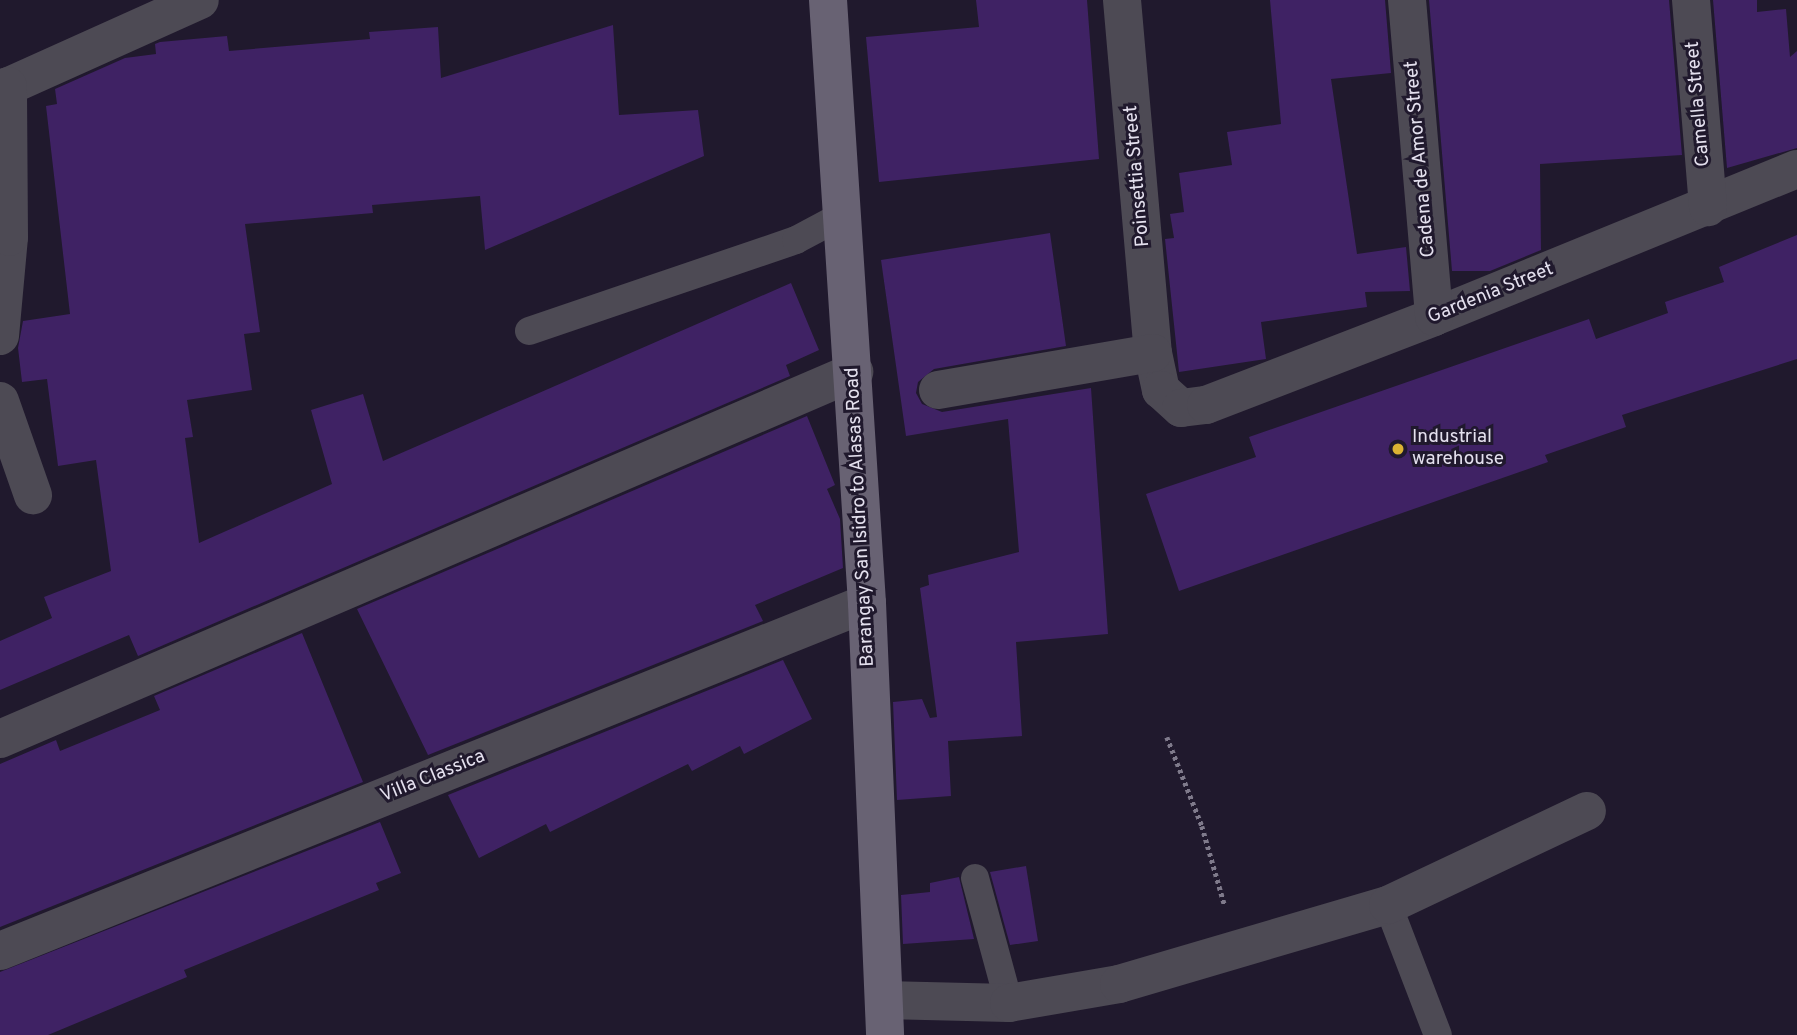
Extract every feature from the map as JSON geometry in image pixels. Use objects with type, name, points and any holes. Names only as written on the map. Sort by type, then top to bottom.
[{"type":"street","points":[[0,336],[9,237],[4,88],[200,0]]},
{"type":"street","name":"Barangay San Isidro to Alasas Road","points":[[828,0],[867,603],[884,1017]]},
{"type":"street","name":"Poinsettia Street","points":[[1122,0],[1153,353],[1160,390],[1181,408]]},
{"type":"street","name":"Cadena de Amor Street","points":[[1407,0],[1434,317]]},
{"type":"street","name":"Camella Street","points":[[1691,0],[1708,207]]},
{"type":"street","name":"Gardenia Street","points":[[1181,408],[1206,405],[1434,317],[1797,169]]},
{"type":"street","points":[[938,390],[1153,353]]},
{"type":"street","points":[[0,739],[854,372]]},
{"type":"street","points":[[0,401],[33,495]]},
{"type":"street","name":"Villa Classica","points":[[0,951],[867,603]]},
{"type":"street","points":[[884,1017],[1009,1003],[1119,984],[1238,951],[1388,905],[1587,811]]},
{"type":"lane","points":[[528,331],[796,240],[843,215]]},
{"type":"lane","points":[[975,878],[1009,1003]]},
{"type":"lane","points":[[1388,905],[1438,1035]]},
{"type":"path","points":[[1167,737],[1202,826],[1238,951]]},
{"type":"building","points":[[976,0],[1087,0],[1099,159],[879,182],[866,37],[979,27]]},
{"type":"building","points":[[1270,0],[1385,0],[1391,73],[1331,79],[1357,254],[1406,247],[1410,291],[1365,292],[1367,307],[1261,322],[1266,359],[1179,372],[1165,239],[1174,238],[1170,214],[1184,212],[1179,173],[1232,165],[1227,132],[1281,124]]},
{"type":"building","points":[[1429,0],[1669,0],[1682,155],[1540,164],[1541,250],[1490,271],[1452,271]]},
{"type":"building","points":[[1713,0],[1757,0],[1757,12],[1786,9],[1790,57],[1797,51],[1797,148],[1727,168]]},
{"type":"building","points":[[613,25],[619,115],[698,110],[704,156],[485,250],[480,196],[372,205],[373,213],[245,224],[260,332],[244,334],[252,390],[187,400],[193,437],[185,438],[199,543],[332,484],[311,410],[363,394],[383,461],[791,283],[819,350],[786,365],[790,376],[138,656],[129,635],[0,690],[0,641],[52,618],[44,597],[111,571],[96,460],[58,466],[47,379],[22,382],[18,348],[23,321],[70,314],[46,106],[57,104],[55,89],[125,58],[156,54],[155,44],[160,42],[227,36],[229,51],[370,39],[369,32],[438,27],[441,78]]},
{"type":"building","points":[[1050,233],[1066,346],[934,369],[918,382],[916,393],[922,404],[942,412],[1091,388],[1108,634],[1016,642],[1022,736],[948,741],[951,796],[897,800],[893,702],[922,699],[930,718],[937,717],[920,588],[929,585],[928,575],[1019,552],[1008,419],[906,436],[881,260]]},
{"type":"building","points":[[1797,235],[1797,359],[1622,415],[1626,427],[1545,455],[1548,462],[1179,591],[1146,494],[1256,457],[1249,437],[1589,319],[1596,339],[1668,313],[1665,302],[1724,282],[1719,267]]},
{"type":"building","points":[[807,416],[835,485],[827,489],[840,519],[843,568],[755,605],[763,621],[428,755],[357,609]]},
{"type":"building","points":[[302,633],[363,782],[0,927],[0,764],[56,740],[60,751],[160,710],[154,696]]},
{"type":"building","points":[[783,660],[812,719],[744,754],[740,746],[692,771],[688,764],[550,832],[546,824],[479,858],[448,795]]},
{"type":"building","points":[[380,822],[401,873],[376,883],[379,890],[184,970],[187,977],[48,1035],[0,1035],[0,972]]},
{"type":"building","points":[[1026,866],[1038,941],[1010,945],[990,872]]},
{"type":"building","points":[[959,877],[974,939],[903,944],[901,895],[930,892],[930,883]]},
{"type":"place","name":"Industrial warehouse","points":[[1398,449]]}]
